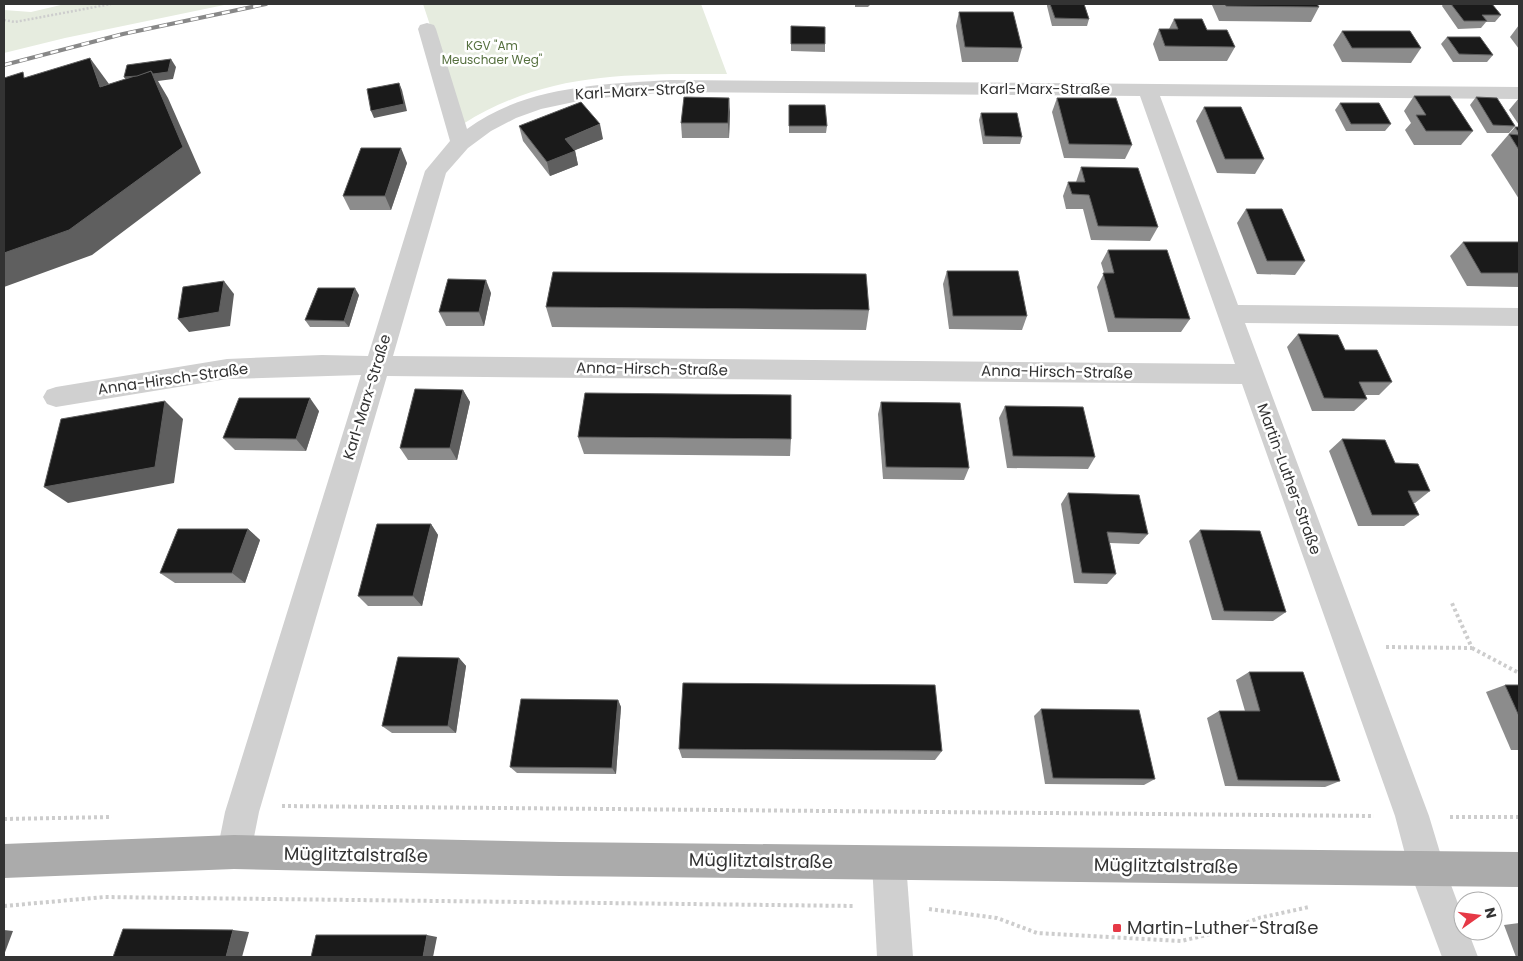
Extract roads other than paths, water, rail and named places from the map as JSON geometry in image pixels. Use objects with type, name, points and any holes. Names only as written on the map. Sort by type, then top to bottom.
[{"type":"main road","name":"Müglitztalstraße","points":[[4,861],[234,852],[560,859],[1519,870]]},
{"type":"street","points":[[427,29],[461,143]]},
{"type":"street","name":"Karl-Marx-Straße","points":[[234,852],[242,812],[436,171],[461,143],[492,121],[527,105],[564,95],[601,90],[671,86],[1519,93]]},
{"type":"street","name":"Martin-Luther-Straße","points":[[1148,90],[1412,816],[1427,869],[1460,957]]},
{"type":"street","points":[[1229,314],[1519,317]]},
{"type":"street","name":"Anna-Hirsch-Straße","points":[[56,397],[227,368],[322,365],[1251,374]]},
{"type":"street","points":[[889,862],[895,957]]},
{"type":"railway","points":[[4,65],[123,34],[266,4]]},
{"type":"place","name":"Martin-Luther-Straße","points":[[1117,928]]},
{"type":"park label","name":"KGV \"Am Meuschaer Weg\"","points":[[492,53]]}]
